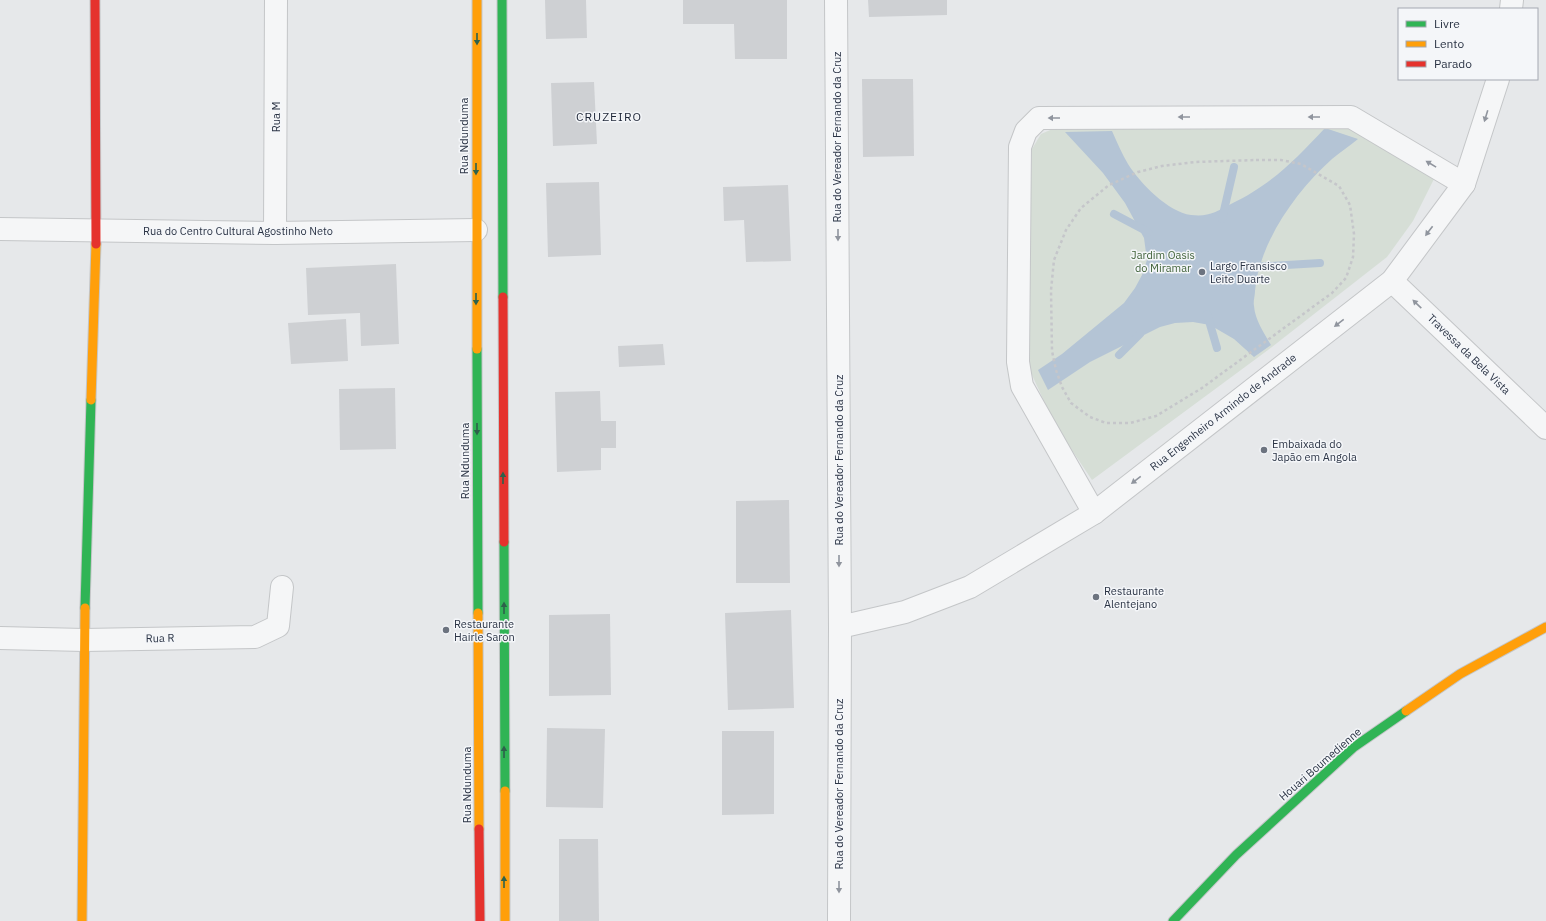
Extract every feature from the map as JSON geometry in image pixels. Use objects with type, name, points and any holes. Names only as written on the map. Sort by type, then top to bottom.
[{"type":"main road","points":[[82,921],[84,640],[96,230],[95,0]]},
{"type":"main road","name":"Rua Ndunduma","points":[[477,0],[476,230],[480,921]]},
{"type":"main road","points":[[502,0],[504,921]]},
{"type":"main road","name":"Houari Boumedienne","points":[[1173,921],[1236,855],[1354,747],[1460,674],[1546,627]]},
{"type":"street","name":"Rua M","points":[[275,234],[276,0]]},
{"type":"street","name":"Rua do Vereador Fernando da Cruz","points":[[836,0],[840,627],[839,921]]},
{"type":"street","name":"Rua Engenheiro Armindo de Andrade","points":[[840,627],[905,612],[970,587],[1094,513],[1392,281],[1464,184],[1498,80]]},
{"type":"street","points":[[1094,513],[1022,386],[1018,362],[1020,147],[1026,130],[1039,118],[1351,117],[1464,184]]},
{"type":"street","name":"Rua do Centro Cultural Agostinho Neto","points":[[0,229],[275,234],[476,230]]},
{"type":"street","name":"Travessa da Bela Vista","points":[[1392,281],[1546,428]]},
{"type":"street","name":"Rua R","points":[[0,638],[84,640],[255,637],[278,626],[282,587]]},
{"type":"path","points":[[1256,160],[1281,160],[1301,164],[1321,174],[1339,186],[1350,206],[1354,234],[1353,257],[1346,278],[1332,293],[1271,338],[1174,406],[1156,416],[1130,423],[1106,423],[1090,417],[1071,403],[1062,387],[1056,370],[1052,351],[1051,290],[1054,260],[1066,230],[1081,208],[1109,186],[1138,172],[1162,166],[1195,162],[1256,160]]},
{"type":"green space","name":"Jardim Oasis do Miramar","points":[[1055,128],[1363,128],[1435,177],[1413,221],[1387,257],[1268,350],[1092,480],[1055,425],[1026,362],[1032,149],[1041,134]]},
{"type":"water","points":[[1325,128],[1358,139],[1332,159],[1305,186],[1282,219],[1264,255],[1258,273],[1254,304],[1258,321],[1271,345],[1254,357],[1234,339],[1210,325],[1193,322],[1175,323],[1160,327],[1090,362],[1048,390],[1038,370],[1062,354],[1124,303],[1142,275],[1147,260],[1144,238],[1125,203],[1103,173],[1065,132],[1112,131],[1133,172],[1155,196],[1182,213],[1191,215],[1208,215],[1258,189],[1293,161]]},
{"type":"building","points":[[545,0],[586,0],[587,38],[546,39]]},
{"type":"building","points":[[683,0],[787,0],[787,59],[735,59],[734,24],[683,24]]},
{"type":"building","points":[[868,0],[947,0],[947,15],[869,17]]},
{"type":"building","points":[[862,79],[913,79],[914,156],[863,157]]},
{"type":"building","points":[[594,82],[597,144],[553,146],[551,83]]},
{"type":"building","points":[[599,182],[601,255],[548,257],[546,183]]},
{"type":"building","points":[[788,185],[791,261],[746,262],[744,220],[724,221],[723,187]]},
{"type":"building","points":[[396,264],[399,344],[361,346],[360,313],[308,315],[306,268]]},
{"type":"building","points":[[346,319],[348,361],[291,364],[288,323]]},
{"type":"building","points":[[663,344],[665,365],[619,367],[618,346]]},
{"type":"building","points":[[395,388],[396,449],[340,450],[339,389]]},
{"type":"building","points":[[600,391],[601,421],[616,421],[616,448],[601,448],[601,470],[557,472],[555,392]]},
{"type":"building","points":[[789,500],[790,583],[736,583],[736,501]]},
{"type":"building","points":[[791,610],[794,708],[728,710],[725,613]]},
{"type":"building","points":[[610,614],[611,695],[549,696],[549,615]]},
{"type":"building","points":[[547,728],[605,729],[603,808],[546,807]]},
{"type":"building","points":[[722,731],[774,731],[774,814],[722,815]]},
{"type":"building","points":[[559,839],[598,839],[599,921],[559,921]]},
{"type":"waterway","points":[[1222,219],[1234,167]]},
{"type":"waterway","points":[[1114,214],[1148,232]]},
{"type":"waterway","points":[[1251,267],[1320,263]]},
{"type":"waterway","points":[[1207,314],[1217,348]]},
{"type":"waterway","points":[[1119,355],[1140,334]]},
{"type":"traffic: fast","points":[[502,0],[503,297]]},
{"type":"traffic: fast","points":[[477,349],[478,613]]},
{"type":"traffic: fast","points":[[85,608],[91,400]]},
{"type":"traffic: fast","points":[[504,542],[505,791]]},
{"type":"traffic: fast","points":[[1173,921],[1236,855],[1354,747],[1406,711]]},
{"type":"traffic: slow","points":[[477,0],[477,349]]},
{"type":"traffic: slow","points":[[91,400],[96,244]]},
{"type":"traffic: slow","points":[[82,921],[85,608]]},
{"type":"traffic: slow","points":[[478,613],[479,829]]},
{"type":"traffic: slow","points":[[1406,711],[1460,674],[1546,627]]},
{"type":"traffic: slow","points":[[505,791],[505,921]]},
{"type":"traffic: jam","points":[[95,0],[96,244]]},
{"type":"traffic: jam","points":[[503,297],[504,542]]},
{"type":"traffic: jam","points":[[479,829],[480,921]]},
{"type":"place","name":"Largo Fransisco Leite Duarte","points":[[1202,272]]},
{"type":"place","name":"Embaixada do Japão em Angola","points":[[1264,450]]},
{"type":"place","name":"Restaurante Alentejano","points":[[1096,597]]},
{"type":"place","name":"Restaurante Hairle Saron","points":[[446,630]]},
{"type":"district","name":"CRUZEIRO","points":[[609,117]]}]
